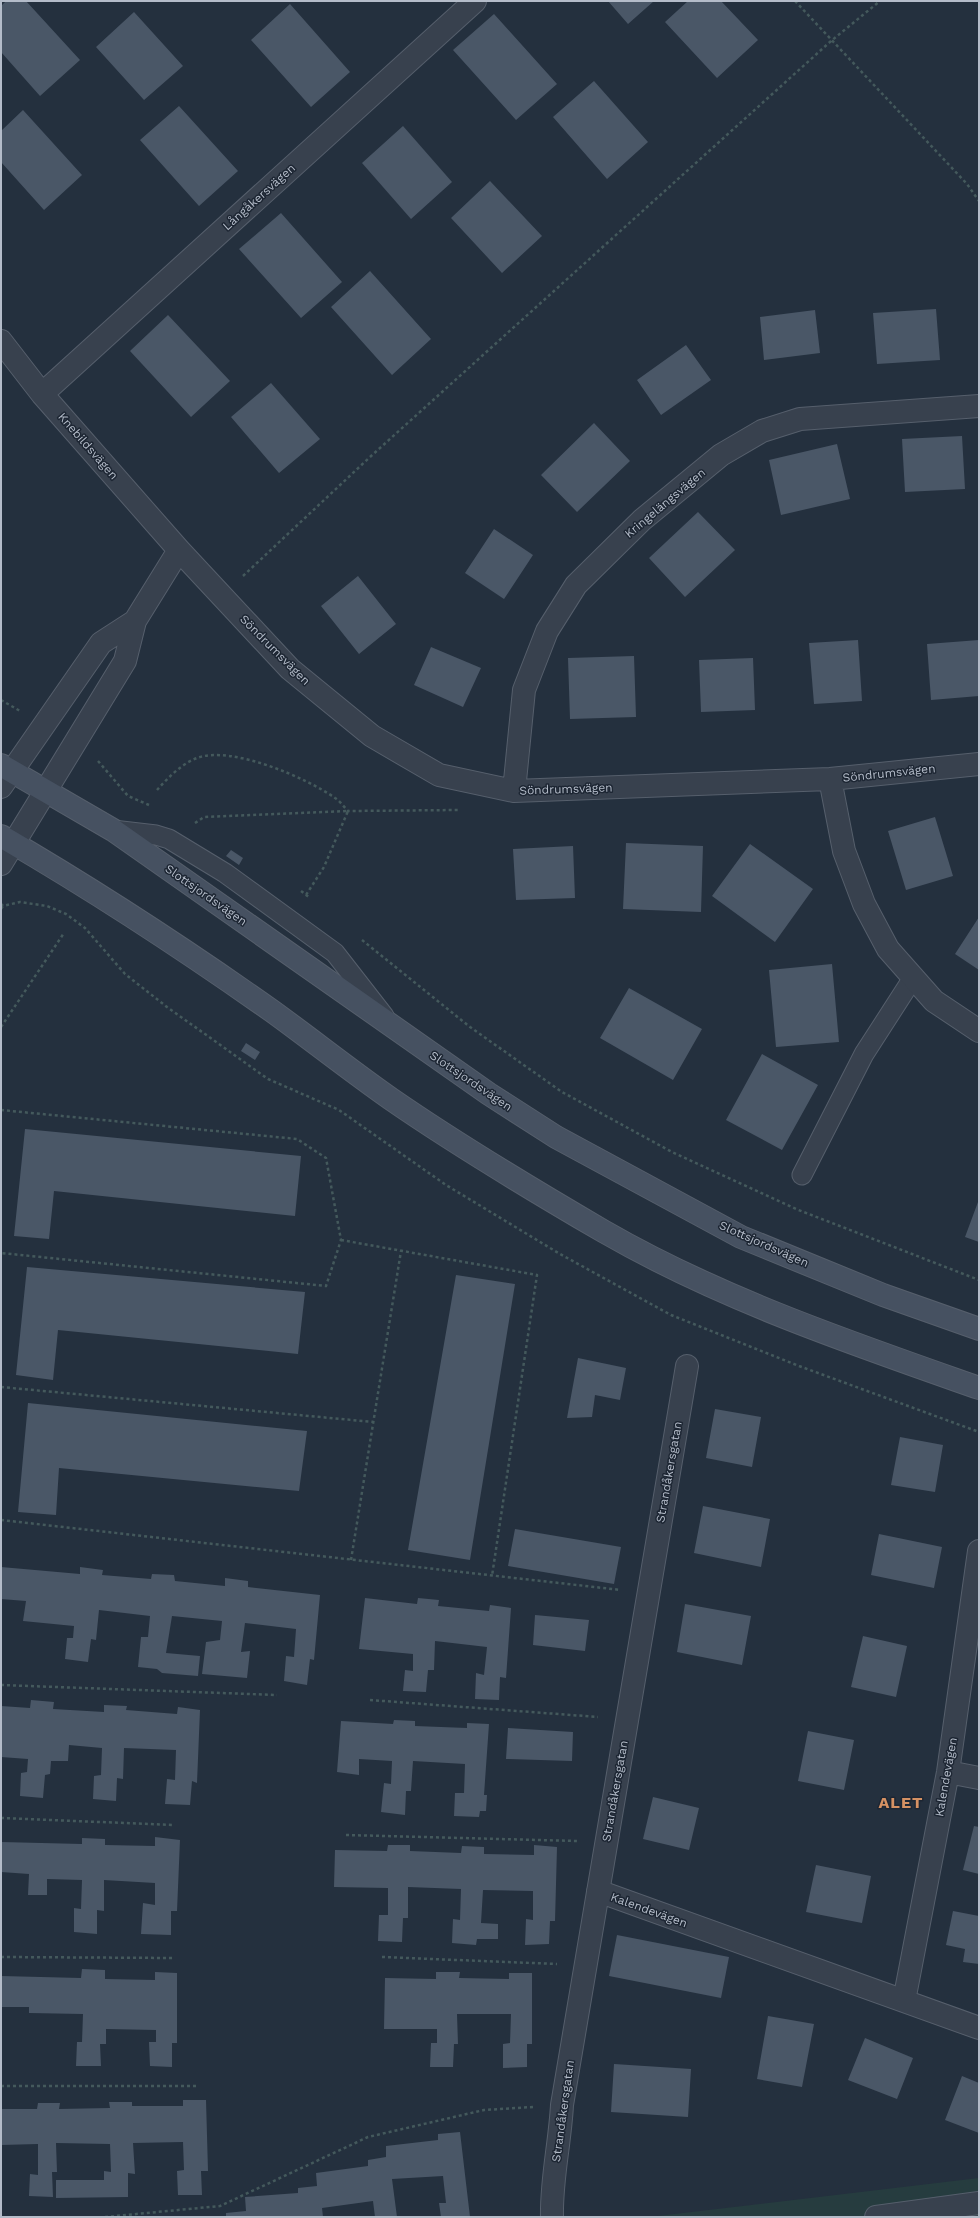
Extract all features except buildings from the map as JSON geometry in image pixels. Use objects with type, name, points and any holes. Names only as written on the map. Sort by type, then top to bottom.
[{"type":"main road","name":"Slottsjordsvägen","points":[[5,774],[47,790],[113,830],[489,1094],[556,1136],[741,1237],[883,1295],[979,1329]]},
{"type":"main road","points":[[8,840],[82,883],[162,936],[273,1012],[391,1098],[495,1166],[606,1232],[704,1283],[794,1321],[979,1388]]},
{"type":"street","name":"Långåkersvägen","points":[[42,394],[475,1]]},
{"type":"street","name":"Knebildsvägen","points":[[1,341],[42,394],[179,550]]},
{"type":"street","name":"Kringelängsvägen","points":[[514,791],[524,690],[547,631],[576,584],[642,520],[721,455],[762,431],[800,419],[979,406]]},
{"type":"street","name":"Söndrumsvägen","points":[[179,550],[290,669],[372,736],[439,775],[514,791],[830,779],[979,764]]},
{"type":"street","points":[[1,864],[8,840],[47,790],[126,661],[135,621],[179,550]]},
{"type":"street","points":[[5,774],[45,725],[101,643],[135,621]]},
{"type":"street","points":[[830,779],[844,851],[864,904],[888,949],[934,1002],[979,1031]]},
{"type":"street","name":"Strandåkersgatan","points":[[552,2217],[551,2198],[561,2129],[562,2105],[687,1366]]},
{"type":"street","name":"Kalendevägen","points":[[904,2001],[948,1772],[979,1551]]},
{"type":"street","points":[[948,1772],[979,1778]]},
{"type":"street","name":"Kalendevägen","points":[[598,1891],[979,2028]]},
{"type":"street","points":[[876,2217],[979,2203]]},
{"type":"lane","points":[[113,830],[156,834],[169,839],[225,873],[335,953],[391,1025]]},
{"type":"lane","points":[[802,1175],[864,1054],[913,978]]},
{"type":"path","points":[[795,1],[967,184],[979,201]]},
{"type":"path","points":[[222,596],[370,456],[831,41],[880,1]]},
{"type":"path","points":[[1,700],[45,725]]},
{"type":"path","points":[[74,745],[102,764],[128,796],[150,805]]},
{"type":"path","points":[[157,790],[169,776],[198,758],[233,755],[284,770],[336,798],[348,811]]},
{"type":"path","points":[[200,828],[193,824],[204,816],[348,811],[459,810]]},
{"type":"path","points":[[306,895],[324,867],[348,811]]},
{"type":"path","points":[[299,890],[311,899]]},
{"type":"path","points":[[1,1027],[64,933]]},
{"type":"path","points":[[359,938],[470,1027],[562,1092],[672,1152],[796,1209],[979,1280]]},
{"type":"path","points":[[1,1110],[297,1139],[326,1158],[341,1240],[326,1286],[1,1253]]},
{"type":"path","points":[[341,1240],[537,1275],[492,1576]]},
{"type":"path","points":[[350,1560],[401,1251]]},
{"type":"path","points":[[1,1386],[373,1422]]},
{"type":"path","points":[[1,1520],[625,1591]]},
{"type":"path","points":[[1,1685],[277,1696]]},
{"type":"path","points":[[370,1700],[605,1717]]},
{"type":"path","points":[[1,1818],[174,1825]]},
{"type":"path","points":[[346,1835],[578,1841]]},
{"type":"path","points":[[1,1957],[174,1958]]},
{"type":"path","points":[[382,1957],[565,1964]]},
{"type":"path","points":[[1,2086],[197,2086]]},
{"type":"path","points":[[105,2217],[220,2206],[368,2137],[484,2110],[534,2107]]},
{"type":"green space","points":[[979,2178],[979,2217],[649,2217]]},
{"type":"district","name":"ALET","points":[[901,1802]]}]
